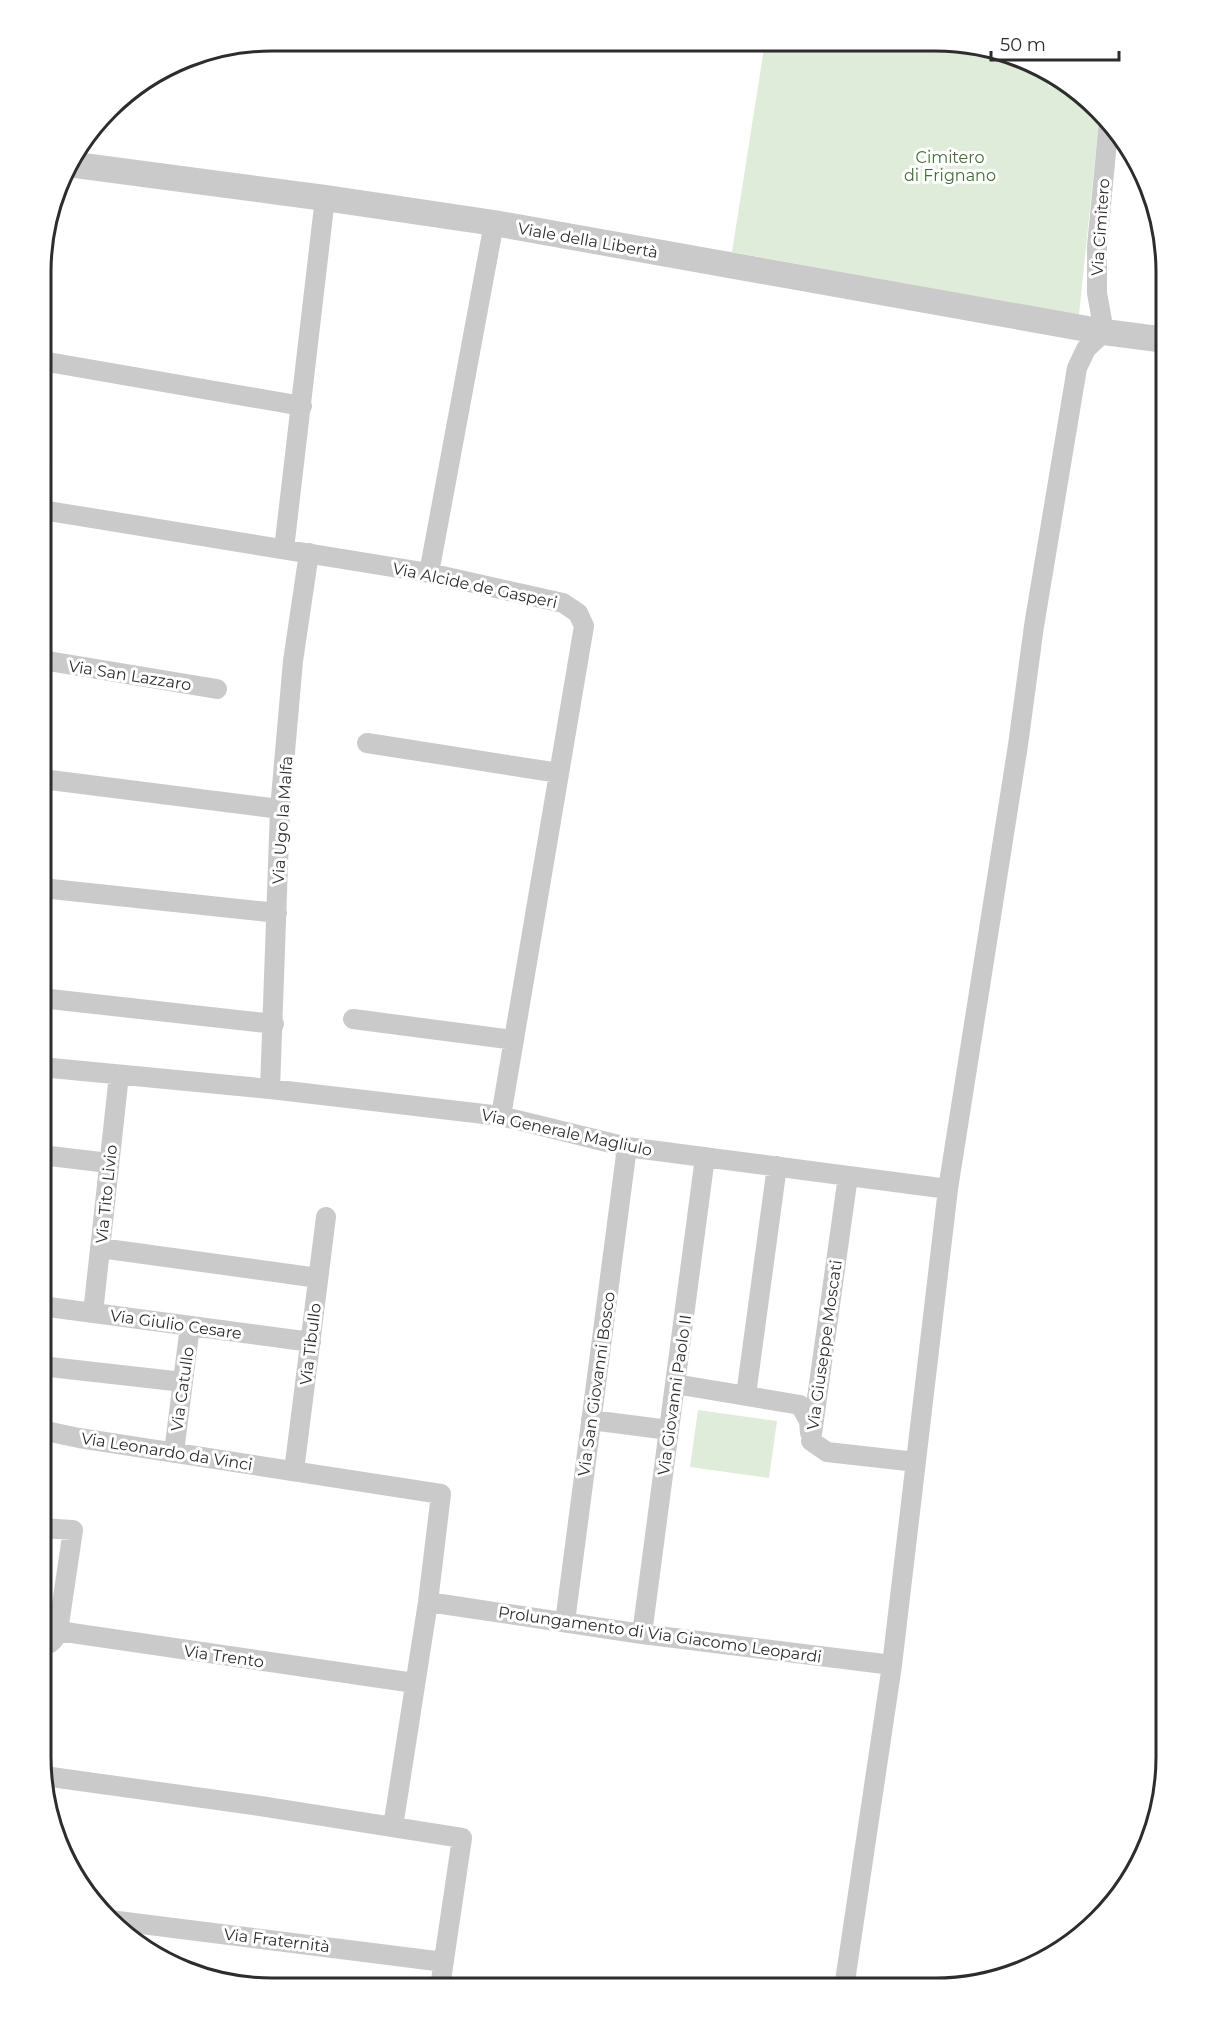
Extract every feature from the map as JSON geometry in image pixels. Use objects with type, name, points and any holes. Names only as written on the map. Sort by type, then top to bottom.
[{"type":"street","name":"Via Cimitero","points":[[1104,332],[1097,293],[1097,246],[1108,134]]},
{"type":"street","name":"Viale della Libertà","points":[[79,165],[494,223],[1104,332],[1156,339]]},
{"type":"street","points":[[284,549],[325,198]]},
{"type":"street","points":[[429,573],[494,223]]},
{"type":"street","points":[[845,1978],[892,1665],[948,1189],[1018,745],[1034,626],[1077,368],[1086,349],[1104,332]]},
{"type":"street","points":[[51,363],[302,406]]},
{"type":"street","name":"Via Alcide de Gasperi","points":[[51,511],[429,573],[563,603],[578,613],[584,626],[501,1116]]},
{"type":"street","name":"Via Ugo la Malfa","points":[[270,1089],[280,809],[293,661],[309,553]]},
{"type":"street","name":"Via San Lazzaro","points":[[51,661],[217,689]]},
{"type":"street","points":[[367,743],[559,773]]},
{"type":"street","points":[[51,780],[280,809]]},
{"type":"street","points":[[51,889],[277,913]]},
{"type":"street","points":[[51,999],[274,1024]]},
{"type":"street","points":[[354,1019],[514,1040]]},
{"type":"street","name":"Via Generale Magliulo","points":[[51,1068],[270,1089],[501,1116],[627,1147],[948,1189]]},
{"type":"street","name":"Via Tito Livio","points":[[93,1313],[119,1075]]},
{"type":"street","name":"Via San Giovanni Bosco","points":[[565,1622],[627,1147]]},
{"type":"street","points":[[51,1156],[109,1163]]},
{"type":"street","name":"Via Giovanni Paolo II","points":[[642,1634],[705,1157]]},
{"type":"street","points":[[746,1395],[777,1166]]},
{"type":"street","name":"Via Giuseppe Moscati","points":[[848,1176],[811,1441],[826,1452],[916,1462]]},
{"type":"street","name":"Via Tibullo","points":[[294,1471],[326,1217]]},
{"type":"street","points":[[100,1248],[318,1278]]},
{"type":"street","name":"Via Giulio Cesare","points":[[51,1307],[311,1342]]},
{"type":"street","name":"Via Catullo","points":[[174,1452],[190,1326]]},
{"type":"street","points":[[51,1367],[183,1382]]},
{"type":"street","points":[[675,1384],[800,1405],[809,1421],[811,1441]]},
{"type":"street","points":[[591,1420],[669,1430]]},
{"type":"street","name":"Via Leonardo da Vinci","points":[[51,1432],[294,1471]]},
{"type":"street","points":[[294,1471],[441,1494],[428,1602],[393,1827]]},
{"type":"street","points":[[51,1529],[73,1530],[58,1631],[51,1642]]},
{"type":"street","name":"Prolungamento di Via Giacomo Leopardi","points":[[428,1602],[642,1634],[892,1665]]},
{"type":"street","name":"Via Trento","points":[[58,1631],[414,1683]]},
{"type":"street","points":[[52,1777],[260,1806],[462,1838],[441,1978]]},
{"type":"street","name":"Via Fraternità","points":[[125,1922],[444,1962]]},
{"type":"green space","name":"Cimitero di Frignano","points":[[764,51],[949,51],[978,55],[1020,68],[1046,81],[1049,83],[1048,86],[1058,88],[1070,97],[1099,124],[1079,315],[732,252]]},
{"type":"green space","points":[[698,1410],[777,1421],[769,1478],[690,1467]]}]
